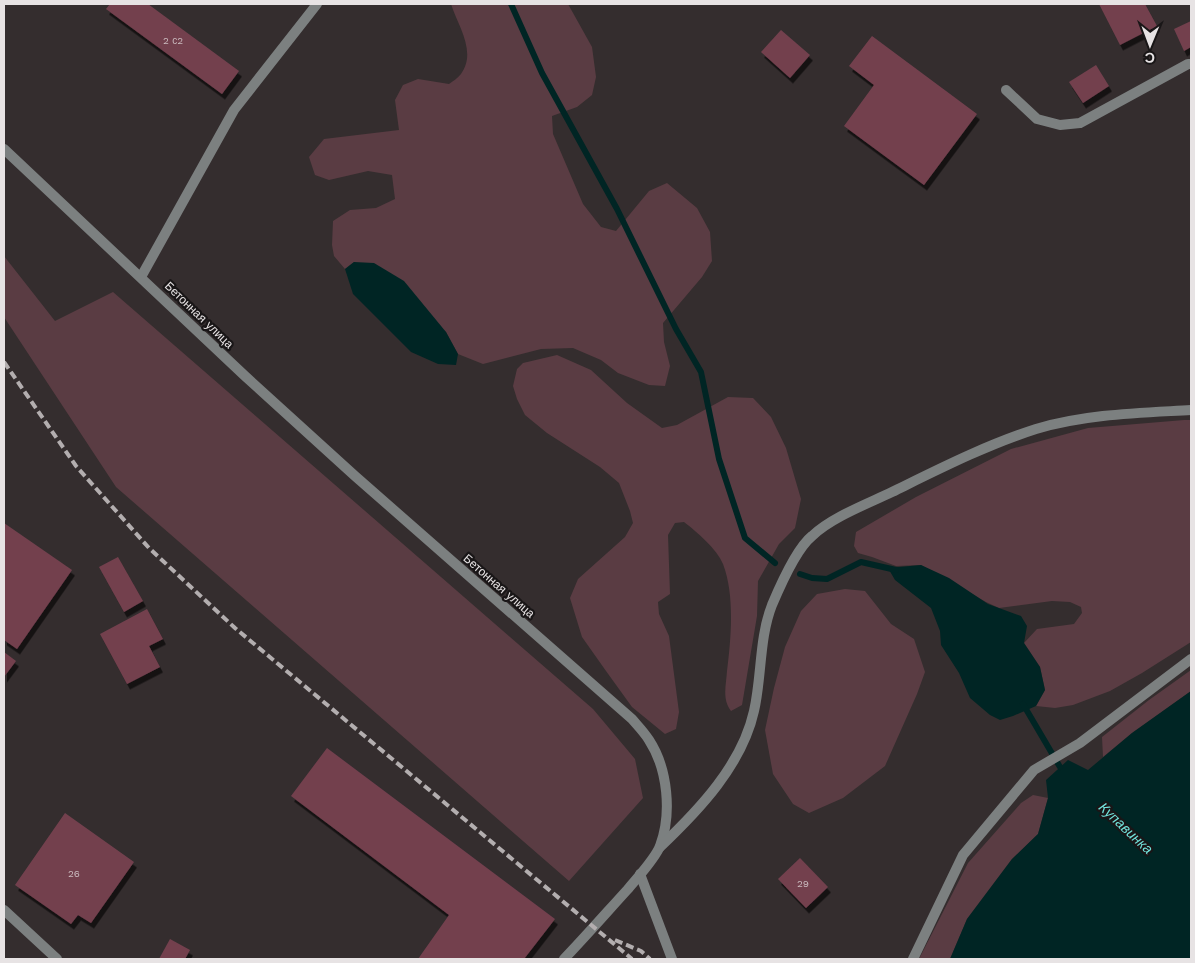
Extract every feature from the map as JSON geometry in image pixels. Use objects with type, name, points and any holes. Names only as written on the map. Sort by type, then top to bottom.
[{"type":"street","points":[[140,277],[234,110],[317,4]]},
{"type":"street","points":[[1006,90],[1037,119],[1060,125],[1080,123],[1191,64]]},
{"type":"street","name":"Бетонная улица","points":[[4,149],[245,376],[632,719],[649,739],[658,758],[663,776],[667,814],[659,847],[640,874],[564,959]]},
{"type":"street","points":[[659,847],[690,818],[742,746],[754,710],[763,645],[771,607],[801,548],[812,535],[836,519],[973,453],[1036,430],[1077,420],[1191,410]]},
{"type":"street","points":[[913,959],[964,855],[1034,770],[1080,743],[1191,659]]},
{"type":"street","points":[[640,874],[672,959]]},
{"type":"street","points":[[4,910],[57,959]]},
{"type":"shaded area","points":[[451,4],[568,4],[592,47],[596,77],[592,95],[577,107],[552,116],[553,134],[583,204],[601,227],[616,231],[649,191],[667,183],[697,208],[710,232],[712,261],[702,277],[663,323],[664,342],[670,366],[665,386],[649,385],[618,373],[601,360],[573,348],[541,349],[483,364],[458,354],[446,332],[354,262],[345,269],[334,256],[332,245],[333,221],[350,210],[376,208],[395,199],[392,175],[368,171],[329,180],[315,175],[309,157],[324,139],[399,130],[395,100],[403,85],[418,79],[449,84],[460,75],[465,66],[467,48]]},
{"type":"shaded area","points":[[4,256],[55,321],[113,292],[593,709],[635,759],[643,798],[569,881],[116,487],[4,317]]},
{"type":"shaded area","points":[[557,355],[591,370],[627,403],[662,428],[677,425],[728,397],[753,398],[771,417],[786,448],[801,499],[795,528],[779,544],[758,581],[757,616],[742,705],[731,711],[726,702],[725,692],[731,617],[727,576],[720,558],[684,522],[675,523],[668,535],[670,594],[658,602],[659,614],[669,636],[679,712],[676,729],[665,734],[632,707],[582,637],[570,598],[578,579],[625,537],[633,523],[619,483],[600,467],[547,433],[525,415],[517,399],[513,386],[517,369],[523,363]]},
{"type":"shaded area","points":[[1191,420],[1191,642],[1110,691],[1073,705],[1055,708],[1036,706],[1045,690],[1040,667],[1024,643],[1037,629],[1074,624],[1082,613],[1081,607],[1070,602],[1052,601],[999,608],[921,565],[896,566],[858,553],[854,546],[856,532],[916,497],[1011,449],[1088,428]]},
{"type":"shaded area","points":[[845,589],[865,591],[891,624],[914,639],[925,672],[885,766],[843,798],[809,813],[793,804],[773,774],[765,730],[785,647],[801,611],[817,594]]},
{"type":"shaded area","points":[[1191,670],[1191,691],[1132,733],[1103,757],[1102,737]]},
{"type":"shaded area","points":[[1033,795],[1048,798],[1038,834],[1012,859],[967,919],[950,959],[919,959],[968,863],[1021,803]]},
{"type":"water","points":[[354,262],[374,263],[404,281],[446,332],[458,354],[456,365],[438,364],[411,352],[353,294],[345,269]]},
{"type":"water","points":[[921,565],[949,578],[988,604],[1021,616],[1027,626],[1024,643],[1040,667],[1045,690],[1036,706],[1000,720],[990,715],[970,698],[959,673],[941,645],[940,631],[931,608],[895,580],[888,568]]},
{"type":"water","name":"Купавинка","points":[[1191,691],[1191,959],[950,959],[967,919],[1012,859],[1038,834],[1048,798],[1046,780],[1068,760],[1088,770],[1132,733]]},
{"type":"building","points":[[110,4],[148,4],[239,71],[222,94],[106,9]]},
{"type":"building","points":[[1099,4],[1145,4],[1157,26],[1120,45]]},
{"type":"building","points":[[1191,21],[1191,47],[1184,51],[1174,29]]},
{"type":"building","points":[[781,30],[810,55],[790,78],[761,52]]},
{"type":"building","points":[[872,36],[977,114],[924,185],[844,126],[874,85],[849,66]]},
{"type":"building","points":[[1096,65],[1109,86],[1083,103],[1069,82]]},
{"type":"building","points":[[4,523],[72,570],[17,649],[4,640]]},
{"type":"building","points":[[118,557],[143,601],[124,612],[99,567]]},
{"type":"building","points":[[147,609],[163,639],[149,646],[160,667],[127,684],[100,634]]},
{"type":"building","points":[[4,652],[16,661],[4,677]]},
{"type":"building","points":[[327,748],[555,919],[524,959],[418,959],[449,915],[291,796]]},
{"type":"building","points":[[65,813],[134,862],[91,923],[78,915],[71,924],[15,885]]},
{"type":"building","points":[[800,858],[828,887],[806,908],[778,879]]},
{"type":"building","points":[[170,939],[190,950],[185,959],[159,959]]},
{"type":"waterway","points":[[511,4],[542,73],[617,209],[676,329],[701,372],[719,459],[745,538],[775,563]]},
{"type":"waterway","points":[[800,574],[812,578],[827,579],[861,562],[896,570]]},
{"type":"waterway","points":[[1023,704],[1060,767]]},
{"type":"railway","points":[[4,362],[76,466],[149,548],[235,628],[632,959]]},
{"type":"railway","points":[[615,940],[641,951],[650,959]]}]
